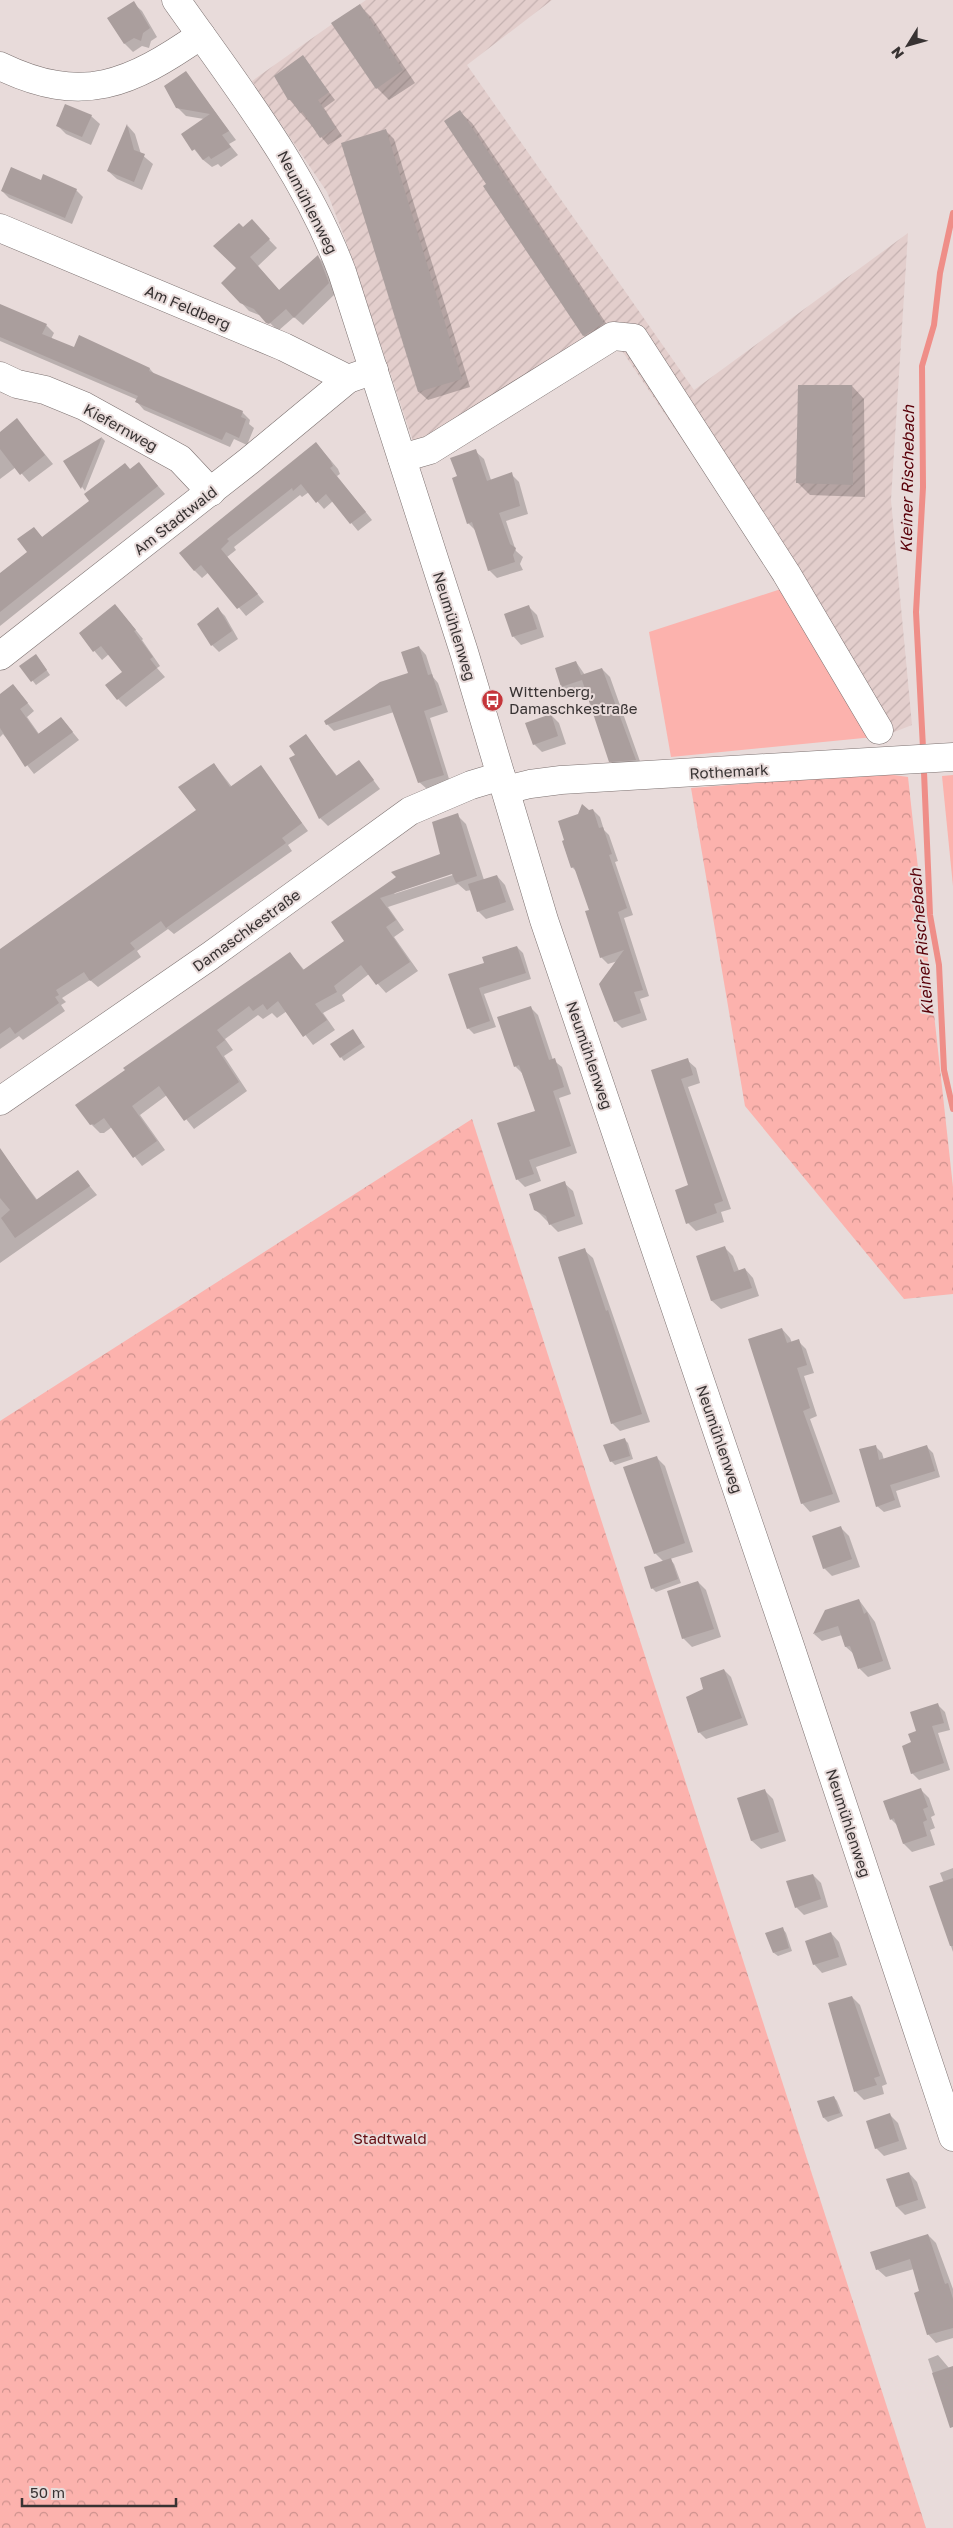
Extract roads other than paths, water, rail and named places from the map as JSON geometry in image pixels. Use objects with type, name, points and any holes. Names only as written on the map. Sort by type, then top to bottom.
[{"type":"street","name":"Neumühlenweg","points":[[176,0],[281,149],[318,215],[342,272],[569,994],[785,1630],[953,2137]]},
{"type":"street","points":[[0,66],[54,86],[90,87],[128,78],[146,70],[201,35]]},
{"type":"street","name":"Am Feldberg","points":[[0,228],[284,347],[348,379]]},
{"type":"street","points":[[402,458],[430,450],[613,336],[634,338],[786,573],[879,730]]},
{"type":"street","points":[[348,379],[374,370]]},
{"type":"street","name":"Am Stadtwald","points":[[0,656],[211,492],[348,379]]},
{"type":"street","name":"Kiefernweg","points":[[6,383],[46,390],[84,406],[171,454],[195,473],[211,492]]},
{"type":"street","name":"Rothemark","points":[[504,783],[530,784],[561,780],[934,758]]},
{"type":"street","name":"Damaschkestraße","points":[[0,1101],[210,956],[410,811],[471,785],[504,783]]},
{"type":"waterway","name":"Kleiner Rischebach","points":[[923,748],[916,612],[923,487],[922,366],[934,325],[940,273],[953,213]]},
{"type":"waterway","name":"Kleiner Rischebach","points":[[924,772],[930,915],[939,965],[944,1070],[953,1109]]},
{"type":"place","name":"Wittenberg, Damaschkestraße","points":[[493,700]]},
{"type":"park label","name":"Stadtwald","points":[[390,2138]]}]
